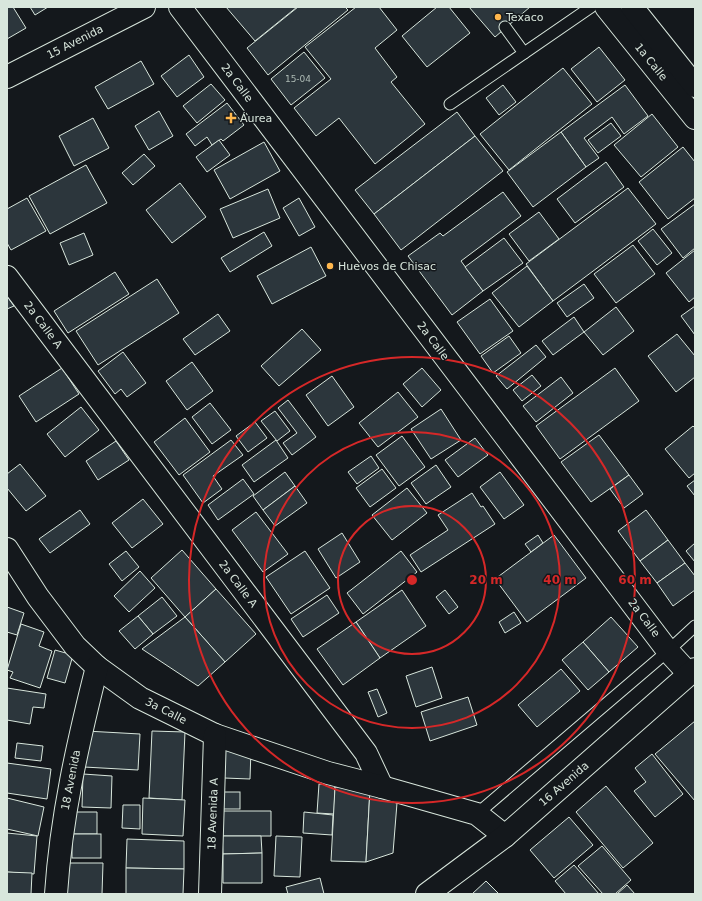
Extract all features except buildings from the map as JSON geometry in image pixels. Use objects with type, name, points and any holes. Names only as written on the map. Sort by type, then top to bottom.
[{"type":"street","name":"15 Avenida","points":[[7,77],[144,7]]},
{"type":"street","name":"2a Calle","points":[[180,7],[668,651],[693,674]]},
{"type":"street","name":"1a Calle","points":[[606,7],[695,118]]},
{"type":"street","name":"1a Calle","points":[[632,7],[695,86]]},
{"type":"street","name":"2a Calle A","points":[[7,277],[366,753],[382,787]]},
{"type":"street","name":"3a Calle","points":[[7,549],[38,597],[75,646],[97,667],[140,698],[216,735],[328,773],[382,787]]},
{"type":"street","name":"18 Avenida","points":[[56,894],[58,863],[66,806],[78,745],[97,667]]},
{"type":"street","name":"16 Avenida","points":[[428,894],[505,836],[693,674]]},
{"type":"street","name":"18 Avenida A","points":[[210,894],[216,735]]},
{"type":"street","points":[[382,787],[477,814],[505,836]]},
{"type":"lane","points":[[450,104],[591,7]]},
{"type":"lane","points":[[505,27],[524,53]]},
{"type":"lane","points":[[477,814],[668,651],[695,626]]},
{"type":"place","name":"Texaco","points":[[498,17]]},
{"type":"place","name":"Áurea","points":[[231,118]]},
{"type":"place","name":"Huevos de Chisac","points":[[330,266]]}]
